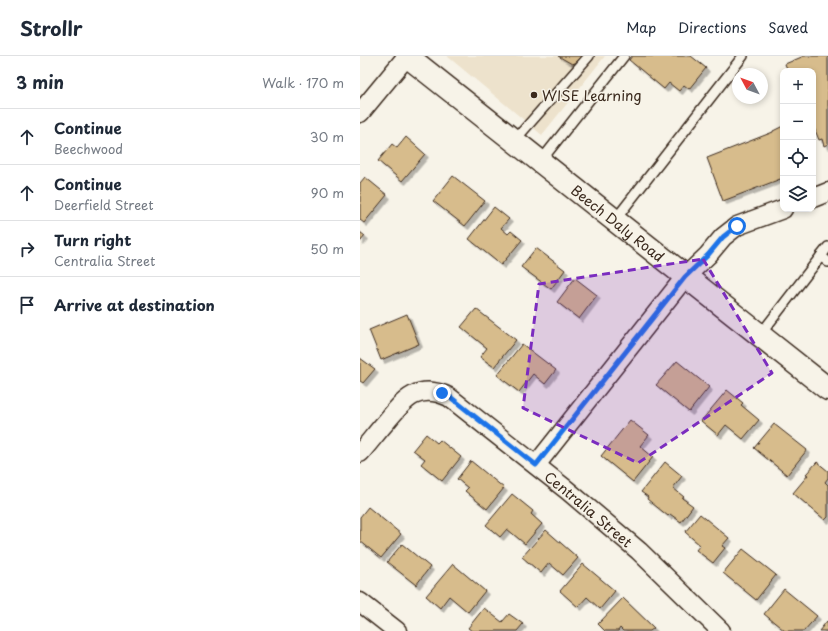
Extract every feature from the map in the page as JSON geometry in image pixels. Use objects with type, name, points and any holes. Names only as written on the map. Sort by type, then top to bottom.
[{"type":"main road","name":"Beech Daly Road","points":[[407,56],[828,390]]},
{"type":"street","points":[[360,113],[407,56]]},
{"type":"street","points":[[816,197],[828,192]]},
{"type":"street","points":[[536,465],[685,277],[708,255],[723,237],[737,226],[780,210]]},
{"type":"street","name":"Centralia Street","points":[[360,453],[401,404],[409,397],[424,392],[442,393],[449,396],[567,490],[639,551],[721,631]]},
{"type":"street","points":[[360,602],[397,631]]},
{"type":"lane","points":[[514,141],[589,56]]},
{"type":"lane","points":[[540,162],[624,56]]},
{"type":"lane","points":[[614,221],[743,56]]},
{"type":"lane","points":[[759,336],[824,259],[828,247]]},
{"type":"highlighted area","points":[[703,259],[772,373],[638,463],[523,408],[539,284]]},
{"type":"shaded area","name":"WISE Learning","points":[[447,56],[605,56],[542,135]]},
{"type":"building","points":[[558,56],[583,56],[578,62],[572,64]]},
{"type":"building","points":[[632,56],[691,56],[706,68],[689,89],[684,85],[679,91],[669,83],[664,89],[629,60]]},
{"type":"building","points":[[804,56],[828,56],[828,144],[824,146],[822,139],[819,140],[816,132],[816,68],[787,68],[785,64]]},
{"type":"building","points":[[780,128],[780,179],[723,201],[707,158]]},
{"type":"building","points":[[406,137],[425,154],[402,181],[378,161],[392,144],[397,148]]},
{"type":"building","points":[[453,176],[485,201],[465,226],[433,201]]},
{"type":"building","points":[[365,177],[387,195],[364,223],[360,220],[360,183]]},
{"type":"building","points":[[494,207],[509,219],[501,228],[508,234],[511,231],[522,240],[501,265],[469,239]]},
{"type":"building","points":[[360,232],[365,236],[360,242]]},
{"type":"building","points":[[536,248],[565,270],[551,289],[521,267]]},
{"type":"building","points":[[575,278],[597,295],[579,319],[557,302]]},
{"type":"building","points":[[476,309],[516,340],[494,367],[480,357],[487,348],[461,327]]},
{"type":"building","points":[[407,314],[419,344],[381,360],[369,330]]},
{"type":"building","points":[[522,344],[556,370],[545,384],[533,374],[519,392],[497,375]]},
{"type":"building","points":[[360,358],[375,369],[363,383],[360,381]]},
{"type":"building","points":[[677,361],[709,387],[689,412],[656,385]]},
{"type":"building","points":[[727,390],[743,403],[741,405],[759,420],[743,439],[726,425],[718,435],[701,421]]},
{"type":"building","points":[[630,420],[649,435],[640,446],[653,457],[633,482],[601,456]]},
{"type":"building","points":[[774,424],[807,450],[787,475],[754,448]]},
{"type":"building","points":[[426,434],[437,443],[440,440],[461,457],[442,481],[421,464],[425,459],[413,450]]},
{"type":"building","points":[[471,461],[504,488],[487,509],[465,491],[468,488],[457,479]]},
{"type":"building","points":[[665,462],[682,476],[673,488],[684,497],[682,498],[693,506],[681,522],[670,514],[668,516],[647,499],[648,497],[641,492]]},
{"type":"building","points":[[817,462],[828,471],[828,478],[825,482],[828,485],[828,517],[825,520],[793,493],[808,475],[806,474]]},
{"type":"building","points":[[512,494],[533,511],[531,514],[542,524],[525,544],[507,529],[500,537],[486,525]]},
{"type":"building","points":[[368,507],[401,534],[381,558],[360,541],[360,517]]},
{"type":"building","points":[[700,514],[729,538],[722,546],[725,548],[713,563],[696,550],[700,545],[685,532]]},
{"type":"building","points":[[546,530],[578,558],[563,575],[549,563],[541,573],[522,557]]},
{"type":"building","points":[[402,544],[430,567],[416,585],[387,562]]},
{"type":"building","points":[[743,549],[776,575],[756,600],[723,573]]},
{"type":"building","points":[[453,564],[485,591],[468,612],[449,596],[440,608],[426,596]]},
{"type":"building","points":[[583,564],[615,591],[600,609],[587,597],[578,607],[560,591]]},
{"type":"building","points":[[784,589],[817,616],[804,631],[785,631],[764,614]]},
{"type":"building","points":[[623,598],[654,628],[650,631],[623,631],[620,628],[618,631],[605,631],[598,624]]},
{"type":"building","points":[[484,608],[502,622],[509,614],[523,624],[517,631],[472,631],[468,628]]},
{"type":"building","points":[[827,621],[828,631],[819,631]]},
{"type":"place","name":"WISE Learning","points":[[534,95]]},
{"type":"route","points":[[442,393],[449,396],[536,465],[685,277],[708,255],[723,237],[737,226]]}]
